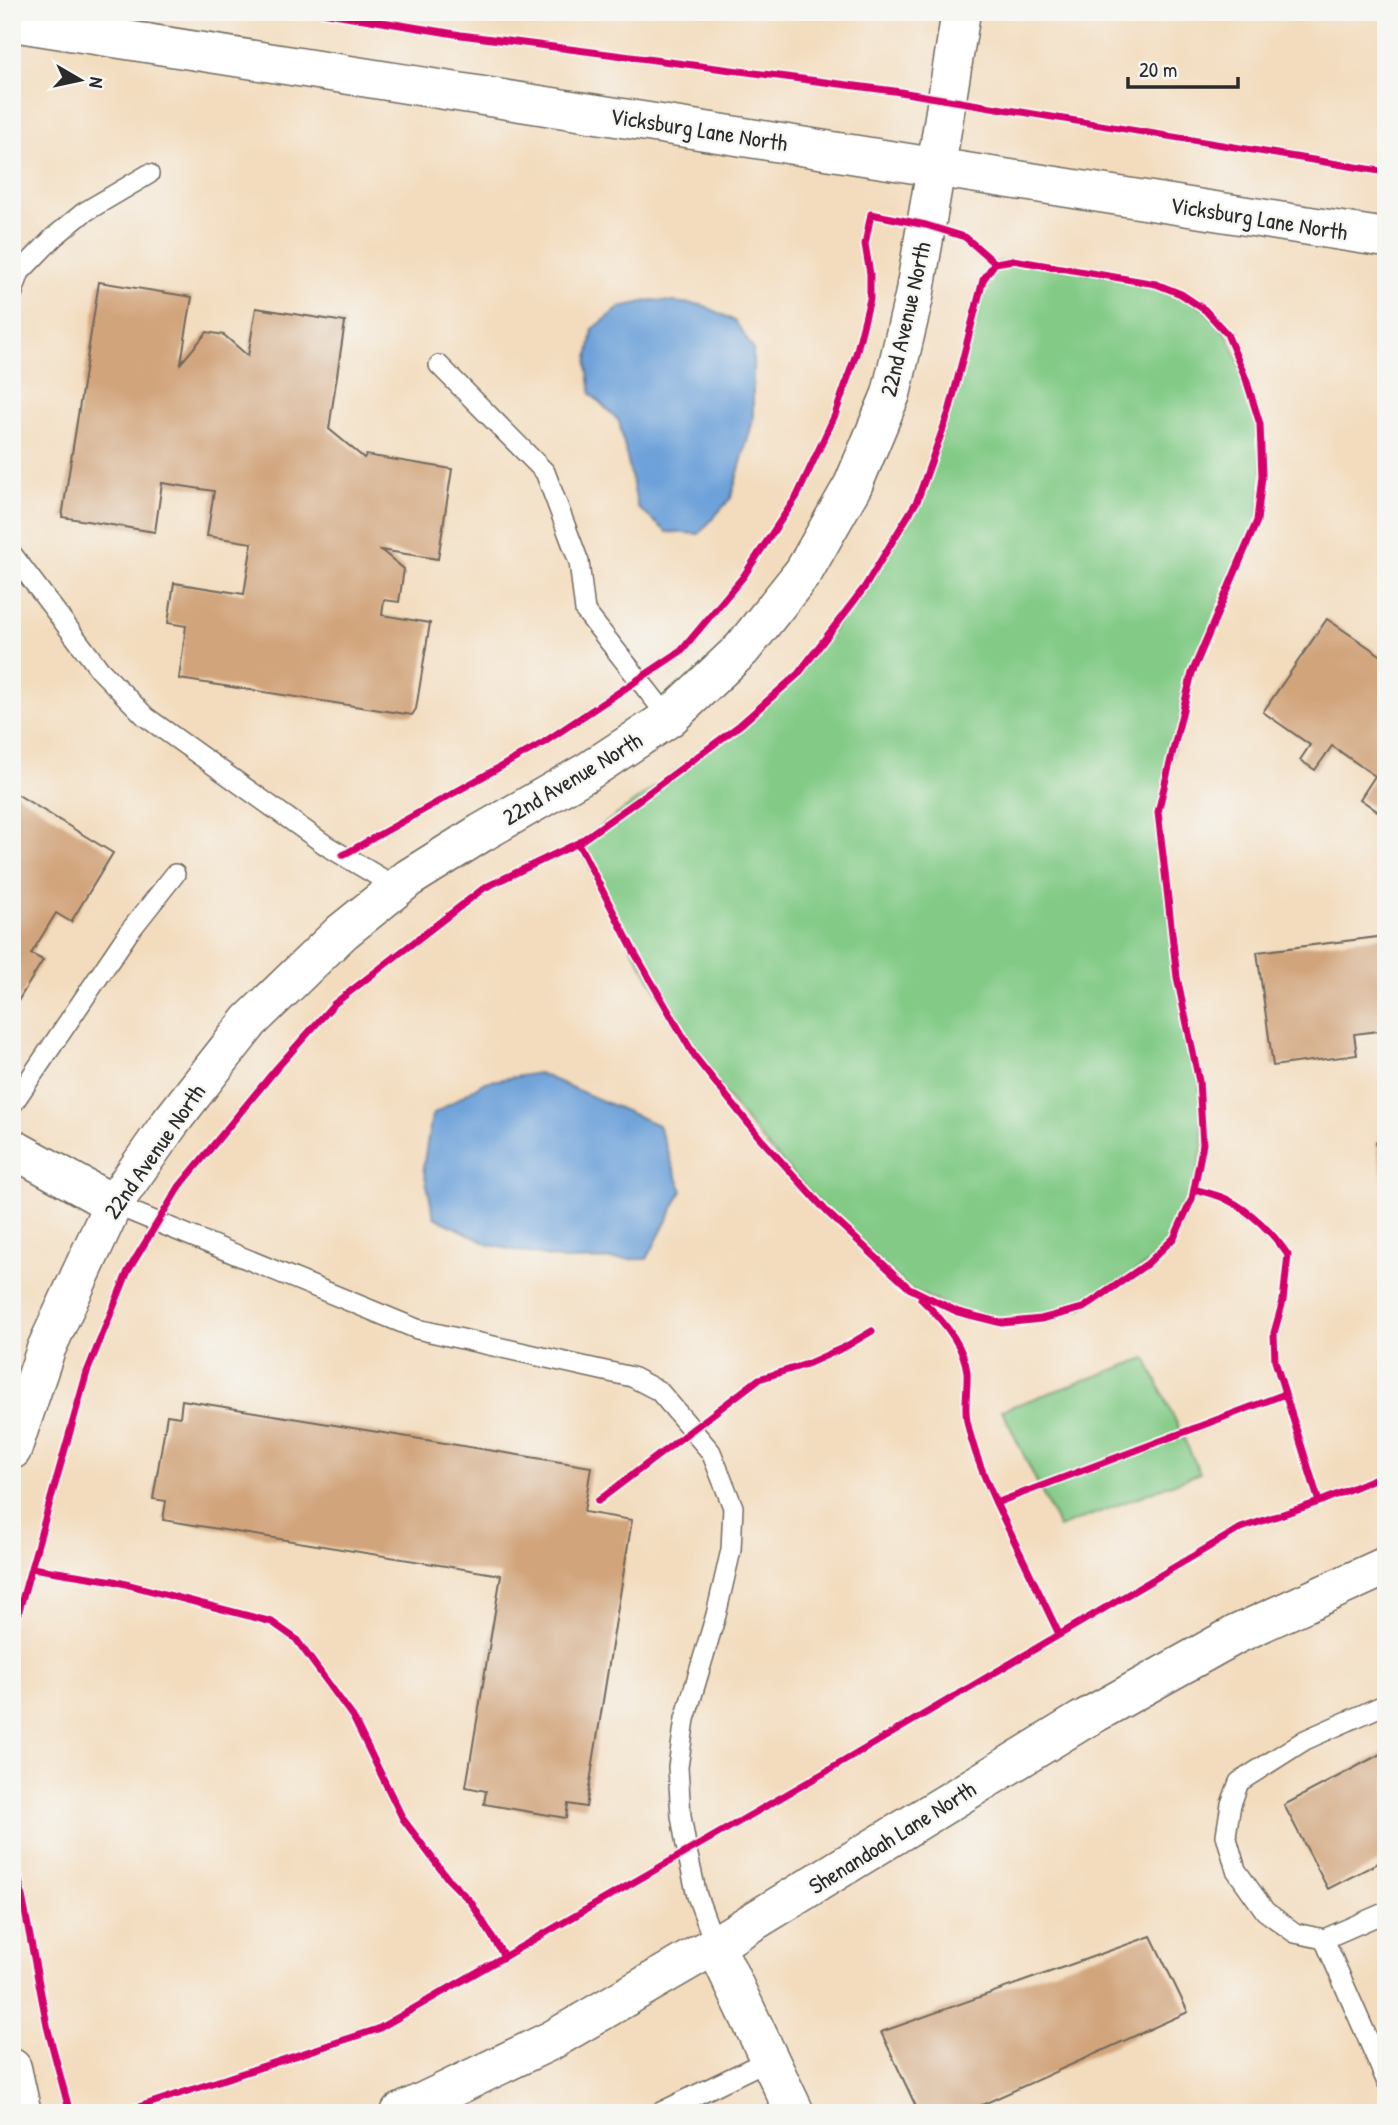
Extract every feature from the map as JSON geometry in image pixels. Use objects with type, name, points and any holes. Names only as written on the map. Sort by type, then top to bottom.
[{"type":"street","name":"22nd Avenue North","points":[[12,1450],[46,1349],[113,1204],[170,1123],[250,1021],[342,932],[398,888],[481,833],[587,772],[669,718],[742,649],[804,572],[853,485],[891,394],[914,296],[961,12]]},
{"type":"street","name":"Vicksburg Lane North","points":[[12,22],[1386,238]]},
{"type":"street","points":[[12,1148],[113,1204]]},
{"type":"street","name":"Shenandoah Lane North","points":[[400,2113],[552,2040],[715,1945],[1081,1721],[1237,1634],[1386,1566]]},
{"type":"street","points":[[715,1945],[795,2113]]},
{"type":"street","points":[[12,2068],[22,2113]]},
{"type":"lane","points":[[12,295],[20,272],[54,237],[83,213],[149,174]]},
{"type":"lane","points":[[439,365],[545,472],[579,562],[585,611],[669,718]]},
{"type":"lane","points":[[12,554],[100,670],[146,717],[327,846],[398,888]]},
{"type":"lane","points":[[12,1105],[129,932],[175,874]]},
{"type":"lane","points":[[113,1204],[418,1329],[632,1377],[659,1391],[711,1452],[733,1507],[731,1550],[716,1615],[685,1719],[678,1767],[681,1816],[687,1851],[697,1896],[715,1945]]},
{"type":"lane","points":[[1386,1704],[1305,1740],[1239,1782],[1231,1804],[1226,1835],[1236,1870],[1265,1911],[1295,1933],[1324,1939],[1386,1912]]},
{"type":"lane","points":[[1324,1939],[1386,2080]]},
{"type":"lane","points":[[659,2113],[770,2059]]},
{"type":"green space","points":[[1013,260],[1156,284],[1181,294],[1205,310],[1227,334],[1246,379],[1260,424],[1262,476],[1257,521],[1192,673],[1158,812],[1177,977],[1199,1081],[1203,1144],[1192,1199],[1174,1238],[1147,1264],[1083,1308],[1041,1319],[1002,1323],[958,1312],[909,1288],[828,1213],[760,1138],[695,1057],[633,950],[578,843],[740,725],[798,674],[864,588],[917,500],[949,412],[983,280],[995,263]]},
{"type":"green space","points":[[1146,1358],[1200,1473],[1059,1528],[1002,1410]]},
{"type":"water","points":[[652,300],[703,305],[735,321],[753,349],[753,420],[731,498],[699,534],[667,532],[638,508],[619,421],[591,394],[587,365],[593,329],[621,307]]},
{"type":"water","points":[[538,1073],[658,1125],[682,1191],[647,1259],[564,1260],[490,1245],[434,1217],[423,1167],[432,1115],[485,1082]]},
{"type":"building","points":[[99,282],[192,297],[181,363],[207,332],[224,335],[248,356],[256,308],[345,322],[329,429],[364,458],[366,455],[452,469],[438,559],[381,550],[404,569],[399,602],[384,600],[382,615],[430,623],[416,709],[412,715],[179,679],[186,626],[168,623],[174,583],[244,594],[252,543],[207,536],[214,491],[162,483],[155,532],[62,517]]},
{"type":"building","points":[[1327,619],[1386,659],[1386,809],[1383,807],[1380,813],[1360,799],[1375,776],[1332,746],[1315,770],[1300,760],[1310,745],[1263,712]]},
{"type":"building","points":[[15,793],[113,853],[71,922],[56,913],[31,954],[43,960],[12,1011],[12,797]]},
{"type":"building","points":[[1386,936],[1386,1030],[1354,1034],[1357,1055],[1273,1066],[1257,952]]},
{"type":"building","points":[[1386,1141],[1386,1188],[1384,1188],[1376,1142]]},
{"type":"building","points":[[182,1400],[591,1467],[584,1512],[632,1520],[586,1807],[568,1804],[566,1818],[484,1804],[486,1791],[466,1787],[501,1575],[163,1520],[166,1501],[153,1499],[167,1415],[180,1417]]},
{"type":"building","points":[[1386,1751],[1386,1859],[1328,1889],[1284,1805]]},
{"type":"building","points":[[1151,1936],[1188,2012],[964,2113],[919,2113],[881,2032]]},
{"type":"cycle path","points":[[322,12],[461,35],[894,91],[1386,172]]},
{"type":"cycle path","points":[[343,855],[543,743],[681,651],[743,577],[797,496],[835,415],[856,354],[870,299],[870,274],[865,244],[871,214],[926,225],[965,237],[995,263]]},
{"type":"cycle path","points":[[12,1635],[87,1372],[128,1271],[179,1187],[276,1069],[334,1004],[484,888],[578,843],[640,799],[740,725],[798,674],[864,588],[917,501],[949,412],[983,280],[995,263],[1013,260],[1156,284],[1181,294],[1205,310],[1227,334],[1246,379],[1260,424],[1262,476],[1257,521],[1192,673],[1158,812],[1177,977],[1199,1081],[1203,1144],[1192,1199],[1174,1238],[1147,1264],[1083,1308],[1041,1319],[1002,1323],[958,1312],[909,1288],[828,1213],[760,1138],[695,1057],[633,950],[578,843]]},
{"type":"cycle path","points":[[1194,1189],[1222,1197],[1253,1216],[1288,1255],[1283,1301],[1274,1333],[1275,1361],[1319,1502]]},
{"type":"cycle path","points":[[921,1299],[950,1332],[965,1362],[967,1421],[983,1473],[996,1503]]},
{"type":"cycle path","points":[[598,1501],[759,1379],[807,1364],[872,1331]]},
{"type":"cycle path","points":[[1059,1634],[996,1503],[1285,1394]]},
{"type":"cycle path","points":[[120,2113],[378,2029],[829,1770],[1241,1528],[1319,1502],[1386,1474]]},
{"type":"cycle path","points":[[32,1568],[114,1581],[272,1622],[296,1639],[353,1717],[403,1819],[448,1879],[471,1902],[504,1956]]},
{"type":"cycle path","points":[[12,1844],[48,2030],[70,2113]]}]
